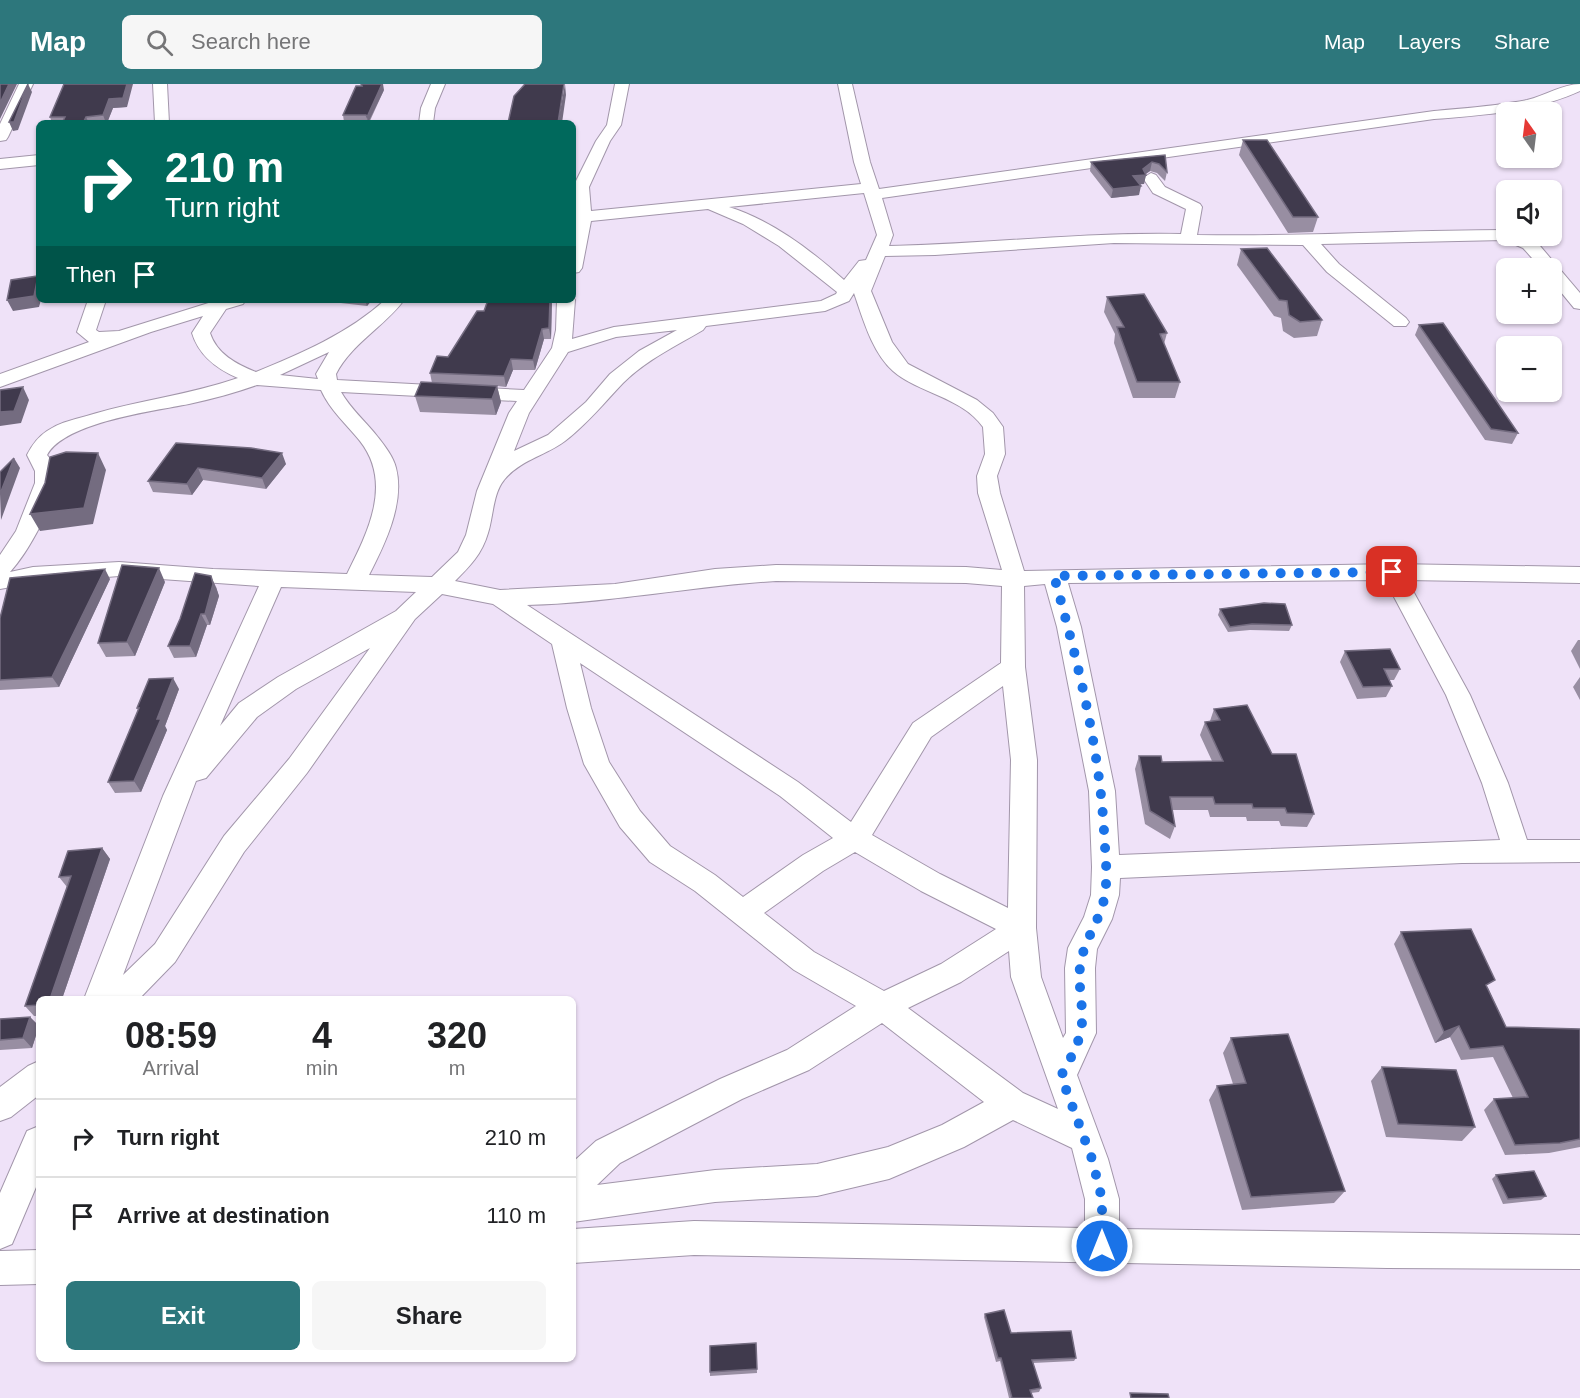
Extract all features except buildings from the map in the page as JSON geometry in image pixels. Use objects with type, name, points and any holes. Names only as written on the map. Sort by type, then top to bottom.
[{"type":"street","points":[[2,137],[26,84]]},
{"type":"street","points":[[160,84],[162,120]]},
{"type":"street","points":[[426,120],[428,108],[438,84]]},
{"type":"street","points":[[576,238],[581,187],[603,141],[614,124],[622,84]]},
{"type":"street","points":[[845,84],[862,162],[885,229],[885,235],[862,291],[872,320],[893,360],[913,376],[970,404],[986,417],[993,427],[995,454],[987,476],[989,493],[1010,557],[1014,579],[1013,667],[1024,760],[1022,927],[1026,977],[1084,1138],[1102,1199],[1102,1246]]},
{"type":"street","points":[[578,218],[872,191],[1434,115],[1503,108],[1563,95],[1580,86]]},
{"type":"street","points":[[0,164],[36,160]]},
{"type":"street","points":[[1151,178],[1159,190],[1194,207],[1188,240]]},
{"type":"street","points":[[706,206],[733,212],[745,218],[809,260],[846,291]]},
{"type":"street","points":[[561,348],[614,332],[812,309],[843,297],[877,252],[1106,238],[1188,240],[1496,235]]},
{"type":"street","points":[[1307,238],[1333,268],[1400,322]]},
{"type":"street","points":[[1531,246],[1541,258]]},
{"type":"street","points":[[1562,282],[1580,304]]},
{"type":"street","points":[[96,303],[86,332],[89,336],[95,338],[125,335]]},
{"type":"street","points":[[0,381],[125,335],[228,303]]},
{"type":"street","points":[[228,303],[201,333],[203,345],[213,355],[243,374],[256,379],[360,388],[530,396]]},
{"type":"street","points":[[176,796],[248,710],[280,688],[348,650],[407,613],[468,556],[477,535],[493,480],[519,412],[561,348],[565,330],[566,303]]},
{"type":"street","points":[[0,568],[11,559],[20,545],[48,478],[46,468],[37,455],[50,437],[66,429],[109,415],[219,391],[256,379],[286,367],[388,307]]},
{"type":"street","points":[[355,581],[373,547],[381,524],[387,481],[385,466],[358,426],[331,395],[326,374],[336,356],[388,307]]},
{"type":"street","points":[[493,480],[516,458],[555,439],[565,431],[593,406],[617,378],[646,356],[675,337],[711,319]]},
{"type":"street","points":[[0,581],[33,574],[119,569],[213,577],[437,585],[500,598],[615,592],[715,577],[776,573],[966,575],[1014,579],[1054,576],[1392,572],[1580,575]]},
{"type":"street","points":[[1392,572],[1458,696],[1495,783],[1518,850]]},
{"type":"street","points":[[1054,576],[1069,627],[1102,791],[1106,867],[1105,895],[1098,919],[1083,948],[1080,968],[1081,1033],[1078,1044],[1061,1076]]},
{"type":"street","points":[[100,996],[176,796],[274,578]]},
{"type":"street","points":[[500,598],[789,789],[811,808],[855,839],[916,876],[1022,927]]},
{"type":"street","points":[[122,996],[165,952],[234,844],[298,766],[407,613]]},
{"type":"street","points":[[562,637],[579,708],[597,764],[630,819],[660,854],[705,884],[804,961],[883,1006],[931,1045],[1012,1104],[1084,1138]]},
{"type":"street","points":[[742,912],[813,862],[855,839],[922,729],[1013,667]]},
{"type":"street","points":[[1106,867],[1292,861],[1403,852],[1580,851]]},
{"type":"street","points":[[576,1182],[608,1152],[731,1089],[798,1060],[883,1006],[951,973],[1022,927]]},
{"type":"street","points":[[0,1106],[36,1078]]},
{"type":"street","points":[[576,1205],[716,1186],[817,1180],[889,1163],[953,1136],[1012,1104]]},
{"type":"street","points":[[0,1232],[36,1149]]},
{"type":"street","points":[[576,1246],[693,1238],[1580,1252]]},
{"type":"street","points":[[0,1268],[36,1267]]},
{"type":"route","points":[[1102,1246],[1102,1199],[1092,1159],[1061,1076],[1078,1044],[1081,1033],[1080,968],[1083,948],[1098,919],[1105,895],[1106,867],[1102,791],[1069,627],[1054,576],[1392,572]]}]
